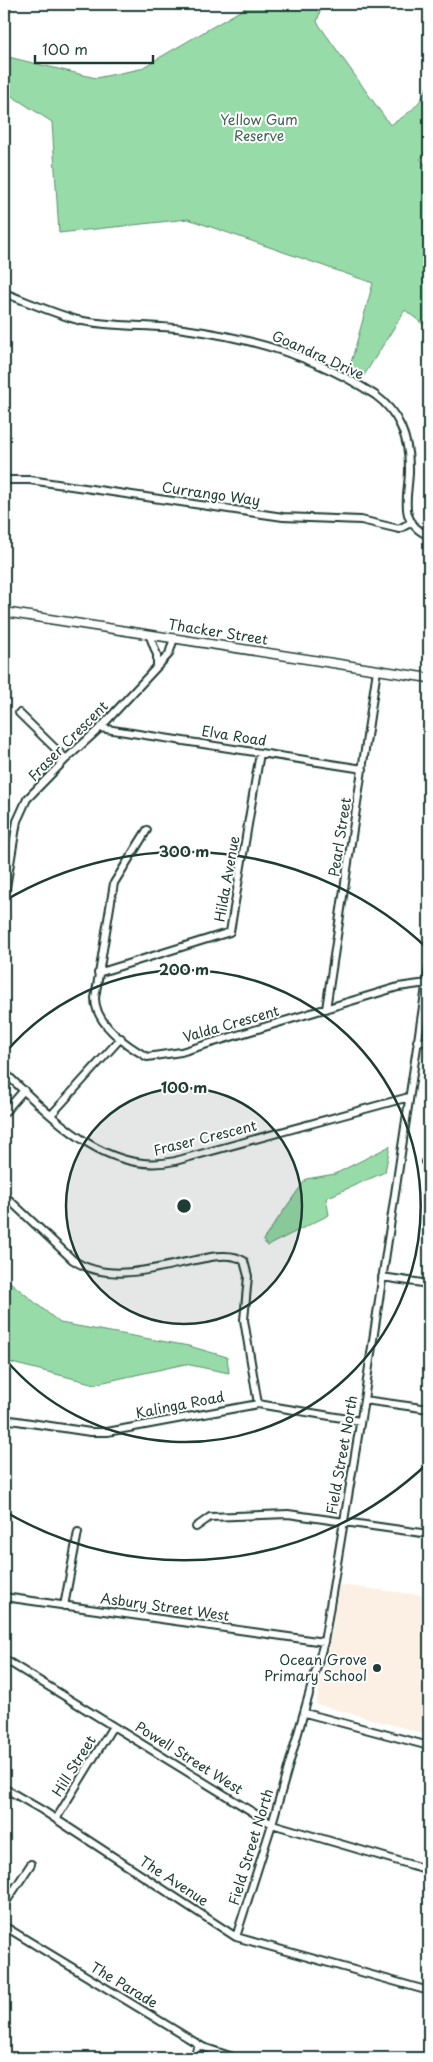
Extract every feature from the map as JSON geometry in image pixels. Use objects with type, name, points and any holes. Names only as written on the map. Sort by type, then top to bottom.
[{"type":"street","points":[[4,13],[8,4]]},
{"type":"street","name":"Goandra Drive","points":[[4,293],[79,320],[184,329],[245,339],[275,347],[334,373],[374,395],[397,417],[404,433],[410,467],[405,500],[406,510],[412,522]]},
{"type":"street","name":"Currango Way","points":[[4,480],[30,480],[283,517],[361,520],[390,528],[405,527],[412,522]]},
{"type":"street","points":[[412,522],[429,536]]},
{"type":"street","name":"Thacker Street","points":[[4,612],[429,678]]},
{"type":"street","points":[[149,634],[157,655],[156,667]]},
{"type":"street","name":"Fraser Crescent","points":[[4,900],[15,832],[22,807],[66,759],[100,728],[169,654],[174,638]]},
{"type":"street","name":"Pearl Street","points":[[326,1009],[377,670]]},
{"type":"street","points":[[19,713],[66,759]]},
{"type":"street","name":"Elva Road","points":[[100,728],[363,769]]},
{"type":"street","name":"Hilda Avenue","points":[[98,973],[230,932],[260,753]]},
{"type":"street","name":"Valda Crescent","points":[[146,830],[114,882],[95,998],[96,1013],[99,1018],[146,1057],[158,1057],[407,984],[427,983]]},
{"type":"street","name":"Field Street North","points":[[236,1937],[272,1824],[324,1642],[364,1400],[429,967]]},
{"type":"street","points":[[52,1114],[121,1038]]},
{"type":"street","points":[[418,1041],[429,1042]]},
{"type":"street","name":"Fraser Crescent","points":[[4,1072],[86,1144],[130,1161],[152,1165],[409,1097]]},
{"type":"street","points":[[4,1112],[24,1090]]},
{"type":"street","points":[[4,1195],[73,1260],[84,1268],[107,1273],[143,1272],[227,1255],[244,1261],[248,1276],[244,1320],[258,1404]]},
{"type":"street","points":[[382,1277],[429,1284]]},
{"type":"street","points":[[364,1400],[429,1409]]},
{"type":"street","name":"Kalinga Road","points":[[4,1419],[90,1432],[107,1432],[258,1404],[360,1421]]},
{"type":"street","points":[[196,1527],[210,1517],[288,1514],[429,1534]]},
{"type":"street","points":[[64,1606],[78,1532]]},
{"type":"street","name":"Asbury Street West","points":[[4,1597],[324,1642]]},
{"type":"street","name":"Powell Street West","points":[[4,1659],[272,1824],[429,1870]]},
{"type":"street","points":[[305,1713],[429,1746]]},
{"type":"street","name":"Hill Street","points":[[56,1819],[113,1726]]},
{"type":"street","name":"The Avenue","points":[[4,1788],[56,1819],[236,1937],[429,1991]]},
{"type":"street","points":[[4,1905],[31,1864]]},
{"type":"street","name":"The Parade","points":[[4,1926],[198,2044],[236,2058]]},
{"type":"street","points":[[194,2058],[198,2044]]},
{"type":"shaded area","name":"Ocean Grove Primary School","points":[[339,1585],[429,1596],[429,1735],[316,1704],[332,1631]]},
{"type":"green space","name":"Yellow Gum Reserve","points":[[252,4],[322,4],[317,22],[390,125],[404,116],[420,101],[429,79],[429,152],[420,159],[429,168],[429,329],[405,310],[363,377],[349,370],[373,283],[188,219],[59,233],[52,122],[4,91],[4,56],[96,78],[140,69]]},
{"type":"green space","points":[[390,1146],[385,1172],[326,1198],[329,1215],[267,1246],[263,1240],[306,1179],[335,1174]]},
{"type":"green space","points":[[4,1277],[60,1323],[189,1346],[227,1357],[229,1373],[185,1364],[95,1384],[4,1361]]},
{"type":"place","name":"Ocean Grove Primary School","points":[[377,1668]]}]
